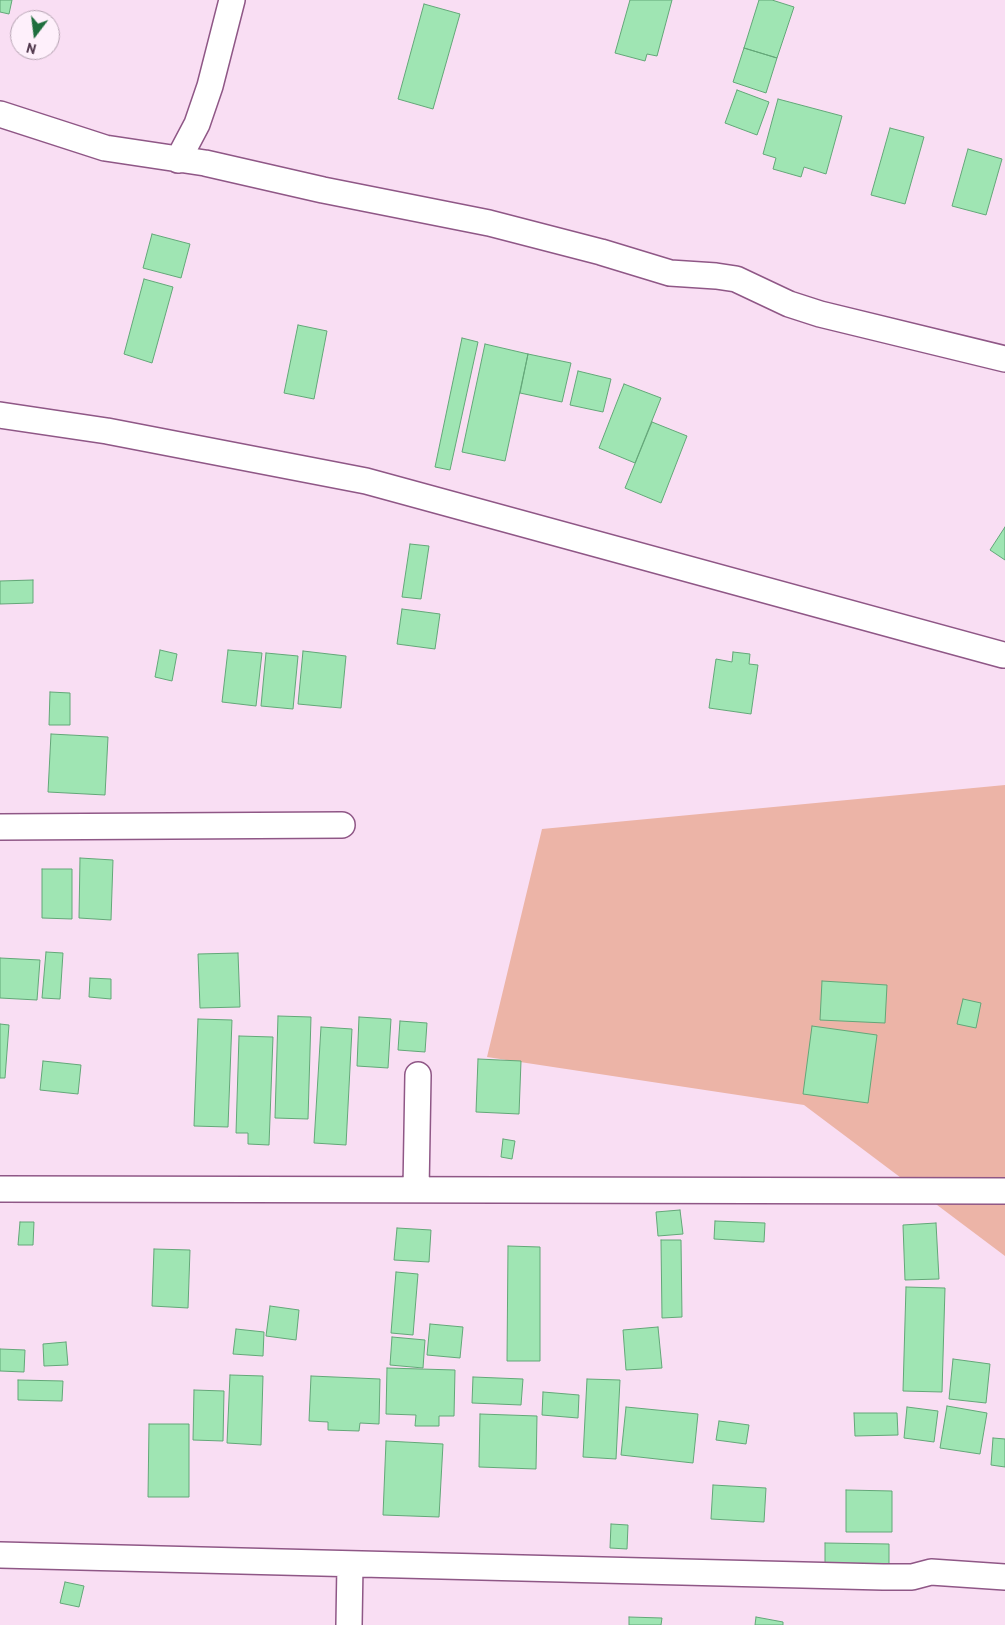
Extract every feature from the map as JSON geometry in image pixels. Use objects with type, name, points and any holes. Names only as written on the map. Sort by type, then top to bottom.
[{"type":"street","points":[[178,160],[197,124],[210,86],[232,0]]},
{"type":"street","points":[[0,114],[105,148],[205,163],[323,190],[489,223],[601,252],[670,273],[736,279],[789,304],[820,314],[1005,359]]},
{"type":"street","points":[[0,415],[107,431],[366,481],[1003,655]]},
{"type":"street","points":[[0,827],[342,825]]},
{"type":"street","points":[[416,1190],[418,1075]]},
{"type":"street","points":[[0,1189],[1005,1191]]},
{"type":"street","points":[[0,1555],[882,1577],[912,1577],[931,1572],[1005,1577]]},
{"type":"street","points":[[350,1564],[350,1625]]},
{"type":"shaded area","points":[[1005,785],[1005,1256],[804,1105],[487,1057],[542,829]]},
{"type":"building","points":[[0,0],[12,0],[9,14],[0,12]]},
{"type":"building","points":[[630,0],[672,0],[657,56],[647,54],[645,61],[615,53]]},
{"type":"building","points":[[759,0],[772,0],[794,7],[777,58],[744,48]]},
{"type":"building","points":[[424,4],[460,14],[433,109],[398,99]]},
{"type":"building","points":[[744,48],[777,58],[766,93],[733,82]]},
{"type":"building","points":[[737,90],[769,102],[757,135],[725,123]]},
{"type":"building","points":[[778,99],[842,116],[826,174],[804,167],[801,177],[773,169],[776,158],[763,154]]},
{"type":"building","points":[[890,128],[924,137],[905,204],[871,195]]},
{"type":"building","points":[[968,149],[1002,159],[986,215],[952,206]]},
{"type":"building","points":[[152,234],[190,244],[181,278],[143,268]]},
{"type":"building","points":[[144,279],[173,287],[152,363],[124,354]]},
{"type":"building","points":[[298,325],[327,331],[314,399],[284,393]]},
{"type":"building","points":[[462,338],[478,342],[450,470],[435,467]]},
{"type":"building","points":[[485,344],[528,354],[505,461],[462,452]]},
{"type":"building","points":[[528,354],[571,363],[562,402],[520,393]]},
{"type":"building","points":[[578,371],[611,379],[603,412],[570,405]]},
{"type":"building","points":[[624,384],[661,398],[635,463],[599,448]]},
{"type":"building","points":[[652,422],[687,436],[661,503],[625,488]]},
{"type":"building","points":[[1005,527],[1005,560],[990,550]]},
{"type":"building","points":[[410,544],[429,546],[421,599],[402,597]]},
{"type":"building","points":[[33,580],[33,603],[0,604],[0,581]]},
{"type":"building","points":[[402,609],[440,614],[435,649],[397,644]]},
{"type":"building","points":[[160,650],[177,654],[172,681],[155,677]]},
{"type":"building","points":[[228,650],[262,653],[256,706],[222,702]]},
{"type":"building","points":[[303,651],[346,656],[341,708],[298,704]]},
{"type":"building","points":[[733,652],[750,654],[749,664],[758,665],[751,714],[709,708],[716,659],[732,662]]},
{"type":"building","points":[[266,653],[298,656],[293,709],[261,706]]},
{"type":"building","points":[[50,692],[70,693],[70,725],[49,725]]},
{"type":"building","points":[[51,734],[108,737],[105,795],[48,792]]},
{"type":"building","points":[[80,858],[113,860],[111,920],[79,918]]},
{"type":"building","points":[[42,869],[72,869],[72,919],[42,918]]},
{"type":"building","points":[[46,952],[63,953],[60,999],[42,998]]},
{"type":"building","points":[[238,953],[240,1007],[200,1008],[198,954]]},
{"type":"building","points":[[0,958],[40,960],[37,1000],[0,998]]},
{"type":"building","points":[[90,978],[111,979],[111,999],[89,997]]},
{"type":"building","points":[[822,981],[887,985],[885,1023],[820,1020]]},
{"type":"building","points":[[963,999],[981,1003],[976,1028],[957,1024]]},
{"type":"building","points":[[278,1016],[311,1017],[308,1119],[275,1118]]},
{"type":"building","points":[[359,1017],[391,1019],[388,1068],[357,1066]]},
{"type":"building","points":[[198,1019],[232,1020],[228,1127],[194,1126]]},
{"type":"building","points":[[400,1021],[427,1023],[425,1052],[398,1050]]},
{"type":"building","points":[[0,1024],[9,1025],[5,1078],[0,1078]]},
{"type":"building","points":[[812,1026],[877,1035],[868,1103],[803,1094]]},
{"type":"building","points":[[321,1027],[352,1029],[346,1145],[314,1143]]},
{"type":"building","points":[[239,1036],[273,1037],[269,1145],[248,1144],[248,1133],[236,1133]]},
{"type":"building","points":[[478,1059],[521,1061],[519,1114],[476,1112]]},
{"type":"building","points":[[43,1061],[81,1065],[78,1094],[40,1090]]},
{"type":"building","points":[[503,1139],[515,1141],[512,1159],[501,1157]]},
{"type":"building","points":[[680,1210],[683,1234],[658,1236],[656,1212]]},
{"type":"building","points":[[715,1221],[765,1223],[764,1242],[714,1239]]},
{"type":"building","points":[[20,1222],[34,1222],[33,1245],[18,1245]]},
{"type":"building","points":[[936,1223],[939,1279],[905,1280],[903,1225]]},
{"type":"building","points":[[397,1228],[431,1230],[429,1262],[394,1260]]},
{"type":"building","points":[[661,1240],[681,1240],[682,1317],[662,1318]]},
{"type":"building","points":[[508,1246],[540,1247],[540,1361],[507,1361]]},
{"type":"building","points":[[154,1249],[190,1250],[188,1308],[152,1306]]},
{"type":"building","points":[[396,1272],[418,1274],[413,1335],[391,1333]]},
{"type":"building","points":[[906,1287],[945,1288],[942,1392],[903,1391]]},
{"type":"building","points":[[270,1306],[299,1310],[296,1340],[266,1336]]},
{"type":"building","points":[[430,1324],[463,1327],[460,1358],[427,1355]]},
{"type":"building","points":[[658,1327],[662,1368],[626,1370],[623,1330]]},
{"type":"building","points":[[236,1329],[264,1332],[263,1356],[233,1354]]},
{"type":"building","points":[[392,1337],[425,1340],[423,1368],[390,1365]]},
{"type":"building","points":[[66,1342],[68,1365],[44,1366],[43,1344]]},
{"type":"building","points":[[0,1349],[25,1350],[24,1372],[0,1371]]},
{"type":"building","points":[[953,1359],[990,1364],[986,1403],[949,1399]]},
{"type":"building","points":[[387,1368],[455,1370],[454,1416],[439,1416],[439,1426],[415,1426],[416,1415],[386,1414]]},
{"type":"building","points":[[230,1375],[263,1376],[261,1445],[227,1443]]},
{"type":"building","points":[[311,1376],[380,1379],[379,1424],[360,1423],[359,1431],[328,1430],[328,1422],[309,1421]]},
{"type":"building","points":[[473,1377],[523,1379],[521,1405],[472,1403]]},
{"type":"building","points":[[587,1379],[620,1380],[616,1459],[583,1457]]},
{"type":"building","points":[[18,1380],[63,1381],[62,1401],[18,1400]]},
{"type":"building","points":[[194,1390],[224,1391],[223,1441],[193,1440]]},
{"type":"building","points":[[543,1392],[579,1395],[578,1418],[542,1415]]},
{"type":"building","points":[[947,1406],[987,1413],[980,1454],[940,1448]]},
{"type":"building","points":[[626,1407],[698,1414],[693,1463],[621,1455]]},
{"type":"building","points":[[907,1407],[938,1411],[934,1442],[904,1438]]},
{"type":"building","points":[[854,1413],[897,1413],[898,1435],[855,1436]]},
{"type":"building","points":[[480,1414],[537,1416],[536,1469],[479,1467]]},
{"type":"building","points":[[719,1421],[749,1425],[746,1444],[716,1440]]},
{"type":"building","points":[[149,1424],[189,1424],[189,1497],[148,1497]]},
{"type":"building","points":[[993,1438],[1005,1439],[1005,1467],[991,1465]]},
{"type":"building","points":[[386,1441],[443,1444],[439,1517],[383,1515]]},
{"type":"building","points":[[713,1485],[766,1488],[764,1522],[711,1519]]},
{"type":"building","points":[[846,1490],[892,1491],[892,1532],[846,1532]]},
{"type":"building","points":[[611,1524],[628,1525],[627,1549],[610,1548]]},
{"type":"building","points":[[825,1543],[889,1544],[889,1566],[825,1565]]},
{"type":"building","points":[[65,1582],[84,1586],[79,1607],[60,1603]]},
{"type":"building","points":[[629,1617],[662,1618],[661,1625],[629,1625]]},
{"type":"building","points":[[756,1617],[783,1622],[783,1625],[755,1625]]}]
